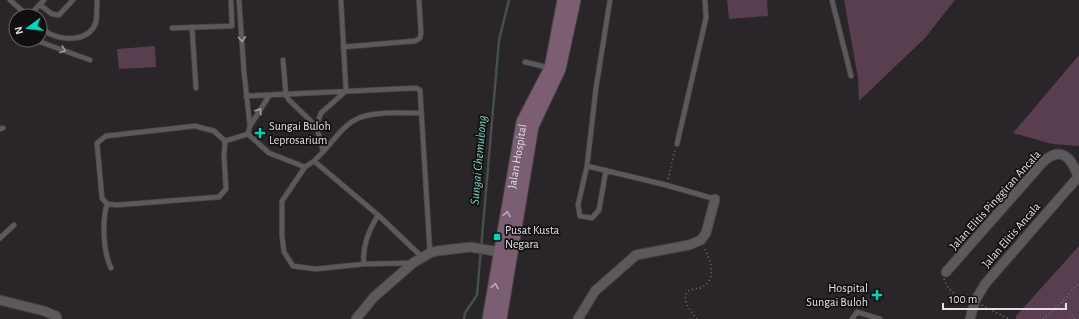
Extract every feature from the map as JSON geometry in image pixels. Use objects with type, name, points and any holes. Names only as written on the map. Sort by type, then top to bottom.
[{"type":"main road","name":"Jalan Hospital","points":[[555,68],[564,0]]},
{"type":"main road","name":"Jalan Hospital","points":[[489,319],[501,252],[532,126],[555,68],[574,0]]},
{"type":"main road","name":"Jalan Hospital","points":[[500,319],[501,252]]},
{"type":"street","name":"Jalan Elitis Pinggiran Ancala","points":[[946,272],[1043,162],[1050,156],[1059,154],[1067,157],[1075,166],[1078,177]]},
{"type":"street","name":"Jalan Elitis Ancala","points":[[970,317],[975,301],[985,284],[1078,177]]},
{"type":"street","points":[[578,319],[594,291],[636,256],[689,245],[701,240],[706,233],[715,199]]},
{"type":"street","points":[[356,319],[374,297],[413,263],[426,255],[437,251],[470,247],[501,252]]},
{"type":"street","points":[[0,300],[44,311],[56,316],[57,319]]},
{"type":"lane","points":[[10,0],[19,8]]},
{"type":"lane","points":[[37,8],[44,0]]},
{"type":"lane","points":[[40,5],[52,14],[59,15],[73,0]]},
{"type":"lane","points":[[48,32],[68,38],[79,38],[88,35],[96,22],[97,0]]},
{"type":"lane","points":[[172,28],[232,26],[231,0]]},
{"type":"lane","points":[[239,0],[246,96],[250,126]]},
{"type":"lane","points":[[343,48],[415,41],[420,38],[419,0]]},
{"type":"lane","points":[[606,170],[599,210],[592,218],[580,216],[578,205],[587,166],[596,88],[610,0]]},
{"type":"lane","points":[[677,144],[706,18],[705,0]]},
{"type":"lane","points":[[832,0],[851,76]]},
{"type":"lane","points":[[341,1],[346,91]]},
{"type":"lane","points":[[192,27],[196,88]]},
{"type":"lane","points":[[48,45],[90,60]]},
{"type":"lane","points":[[283,60],[286,95],[289,100],[316,126],[322,142],[323,152]]},
{"type":"lane","points":[[525,62],[555,68]]},
{"type":"lane","points":[[246,96],[416,88],[420,90],[426,255]]},
{"type":"lane","points":[[316,126],[321,113],[346,91]]},
{"type":"lane","points":[[248,134],[250,126],[269,96]]},
{"type":"lane","points":[[413,263],[364,264],[316,269],[293,266],[284,252],[282,236],[282,200],[304,167],[314,161],[349,124],[359,117],[370,114],[421,113]]},
{"type":"lane","points":[[195,126],[214,132],[226,141],[224,156],[226,189],[219,197],[117,205],[107,204],[102,198],[97,142],[106,136],[195,126]]},
{"type":"lane","points":[[226,141],[248,134]]},
{"type":"lane","points":[[248,134],[269,153],[304,167]]},
{"type":"lane","points":[[314,161],[426,255]]},
{"type":"lane","points":[[587,166],[666,185],[715,199]]},
{"type":"lane","points":[[107,204],[105,211],[105,251],[111,268]]},
{"type":"lane","points":[[364,264],[363,254],[365,243],[370,228],[378,215]]},
{"type":"lane","points":[[0,238],[14,225]]},
{"type":"lane","points":[[852,319],[857,312],[880,319]]},
{"type":"path","points":[[666,185],[677,144]]},
{"type":"path","points":[[697,319],[686,299],[686,294],[689,291],[701,288],[708,283],[711,278],[711,266],[701,240]]},
{"type":"path","points":[[946,272],[943,278],[945,284],[965,303]]},
{"type":"path","points":[[1043,319],[1062,302],[1079,283]]},
{"type":"path","points":[[975,301],[1009,319]]},
{"type":"path","points":[[1062,302],[1075,319]]},
{"type":"shaded area","points":[[727,0],[767,0],[768,16],[729,19]]},
{"type":"shaded area","points":[[844,0],[955,0],[925,38],[859,101],[858,78]]},
{"type":"shaded area","points":[[155,46],[156,67],[119,69],[117,49]]},
{"type":"shaded area","points":[[1079,55],[1079,146],[1052,144],[1013,133]]},
{"type":"shaded area","points":[[1079,246],[1079,319],[1016,319],[1016,316]]},
{"type":"waterway","name":"Sungai Chemubong","points":[[464,319],[465,313],[477,295],[499,40],[509,0]]},
{"type":"place","name":"Sungai Buloh Leprosarium","points":[[260,133]]},
{"type":"place","name":"Pusat Kusta Negara","points":[[497,237]]},
{"type":"place","name":"Hospital Sungai Buloh","points":[[877,295]]}]
